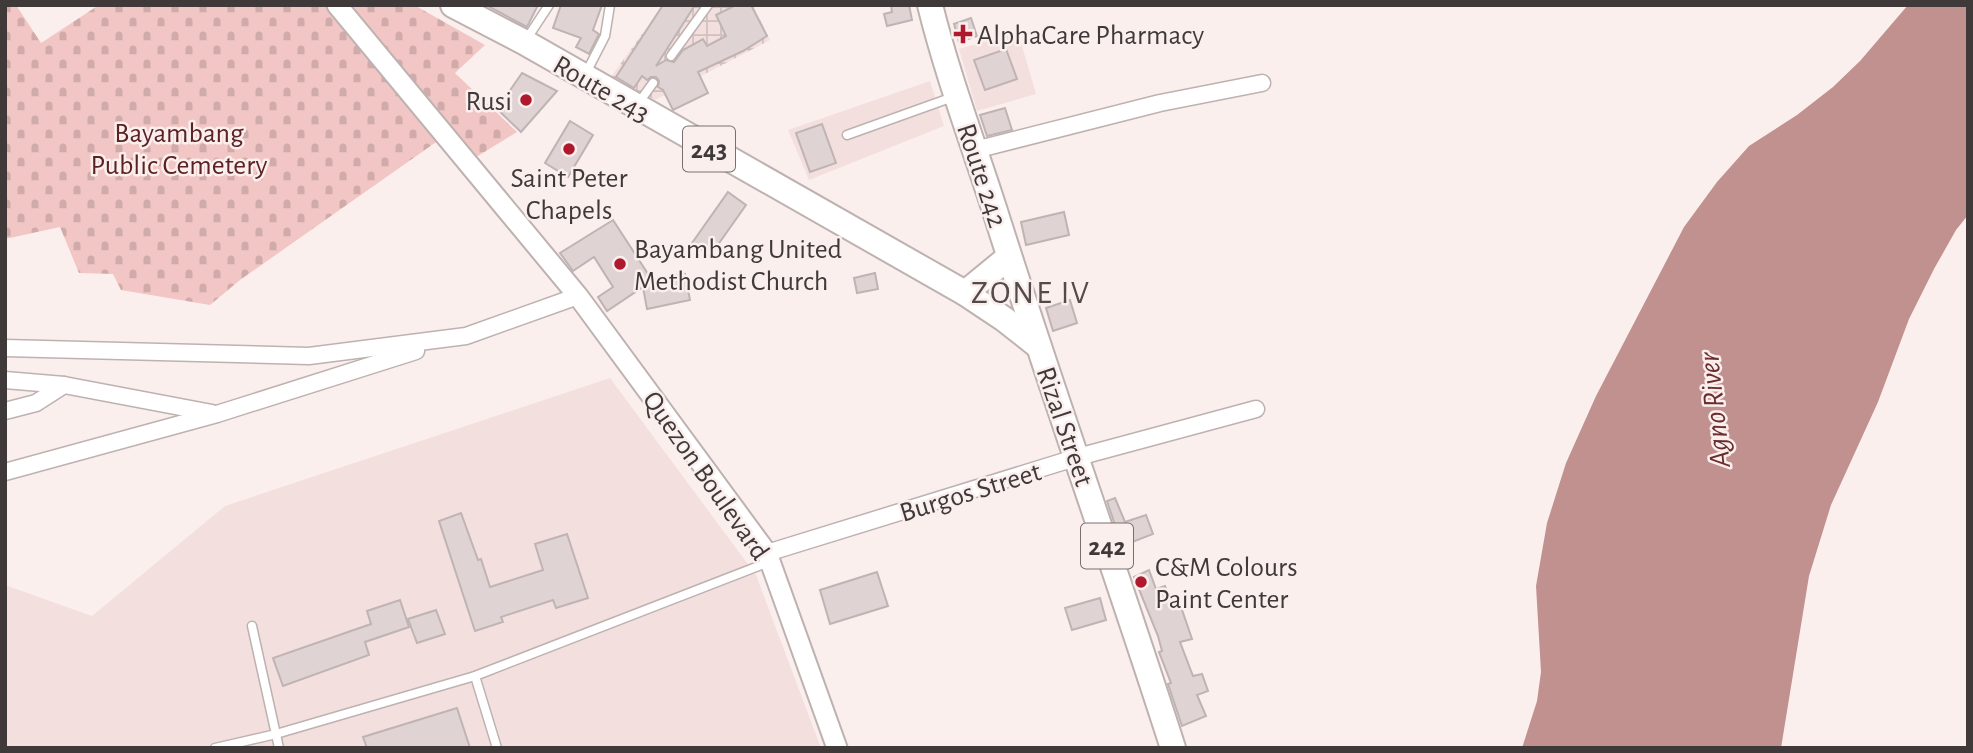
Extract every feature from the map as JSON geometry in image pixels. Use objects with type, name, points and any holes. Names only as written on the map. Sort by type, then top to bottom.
[{"type":"main road","name":"Route 243","points":[[453,5],[965,293],[1037,345]]},
{"type":"main road","name":"Route 242","points":[[930,5],[956,95],[1037,345]]},
{"type":"main road","points":[[965,293],[1009,257]]},
{"type":"main road","name":"Rizal Street","points":[[1037,345],[1078,457],[1173,748]]},
{"type":"street","name":"Quezon Boulevard","points":[[337,5],[578,296],[768,557],[837,748]]},
{"type":"street","points":[[975,150],[1160,103],[1262,83]]},
{"type":"street","points":[[5,472],[218,414],[327,377],[466,336],[578,296]]},
{"type":"street","points":[[5,348],[309,356],[466,336]]},
{"type":"street","points":[[5,380],[64,385],[218,414]]},
{"type":"street","points":[[5,411],[36,403],[64,385]]},
{"type":"street","name":"Burgos Street","points":[[768,557],[1078,457],[1256,409]]},
{"type":"lane","points":[[524,43],[549,5]]},
{"type":"lane","points":[[584,78],[605,36],[610,5]]},
{"type":"lane","points":[[671,56],[708,5]]},
{"type":"lane","points":[[636,107],[653,83]]},
{"type":"lane","points":[[847,135],[956,95]]},
{"type":"lane","points":[[215,748],[276,734],[475,676],[768,557]]},
{"type":"lane","points":[[252,626],[279,748]]},
{"type":"lane","points":[[475,676],[497,748]]},
{"type":"shaded area","points":[[663,5],[753,5],[770,40],[655,100],[611,77]]},
{"type":"shaded area","points":[[1018,32],[1036,94],[977,111],[959,49]]},
{"type":"shaded area","points":[[930,81],[944,126],[809,180],[788,130]]},
{"type":"shaded area","points":[[610,378],[756,575],[821,748],[5,748],[5,585],[92,616],[225,506]]},
{"type":"green space","name":"Bayambang Public Cemetery","points":[[5,5],[16,5],[41,43],[99,5],[330,5],[439,140],[240,280],[210,305],[121,290],[113,274],[79,273],[60,227],[5,239]]},
{"type":"green space","points":[[345,5],[414,5],[485,45],[455,73],[517,132],[473,159]]},
{"type":"water","name":"Agno River","points":[[1908,5],[1968,5],[1968,215],[1956,230],[1909,319],[1878,402],[1831,505],[1809,576],[1781,748],[1522,748],[1537,701],[1541,672],[1536,586],[1547,523],[1566,463],[1596,396],[1684,227],[1717,182],[1749,146],[1797,115],[1833,87],[1860,61]]},
{"type":"building","points":[[486,5],[538,5],[527,27]]},
{"type":"building","points":[[561,5],[602,5],[593,30],[599,34],[589,54],[576,47],[581,38],[553,28]]},
{"type":"building","points":[[663,5],[695,5],[656,66],[666,60],[674,62],[683,50],[703,39],[707,46],[726,36],[716,15],[736,5],[751,5],[767,36],[743,51],[698,72],[708,93],[673,110],[663,90],[658,87],[659,81],[656,77],[647,80],[642,76],[634,88],[616,77]]},
{"type":"building","points":[[891,5],[909,5],[912,20],[887,26],[884,14],[892,12]]},
{"type":"building","points":[[971,18],[977,36],[959,42],[954,24]]},
{"type":"building","points":[[1006,49],[1017,79],[985,90],[974,60]]},
{"type":"building","name":"Rusi","points":[[522,73],[557,91],[521,132],[497,109]]},
{"type":"building","points":[[1005,108],[1012,130],[987,136],[980,115]]},
{"type":"building","name":"Saint Peter Chapels","points":[[570,121],[593,135],[568,177],[545,163]]},
{"type":"building","points":[[822,124],[836,163],[810,172],[796,133]]},
{"type":"building","points":[[728,192],[746,205],[710,256],[692,243]]},
{"type":"building","points":[[1064,212],[1069,235],[1026,245],[1021,222]]},
{"type":"building","name":"Bayambang United Methodist Church","points":[[613,220],[652,280],[685,274],[690,300],[647,309],[643,287],[607,311],[598,297],[613,287],[594,257],[573,271],[560,253]]},
{"type":"building","points":[[875,273],[878,289],[857,293],[854,278]]},
{"type":"building","points":[[1070,300],[1077,323],[1053,331],[1046,308]]},
{"type":"building","points":[[1115,498],[1125,522],[1146,515],[1153,534],[1122,546],[1107,501]]},
{"type":"building","points":[[461,513],[490,587],[543,570],[535,544],[567,534],[588,598],[556,608],[553,600],[501,617],[503,622],[475,631],[439,521]]},
{"type":"building","points":[[1149,570],[1156,589],[1165,586],[1171,604],[1179,601],[1192,639],[1180,642],[1193,676],[1202,674],[1208,691],[1197,695],[1206,716],[1182,726],[1168,684],[1171,683],[1159,652],[1162,651],[1158,636],[1134,577]]},
{"type":"building","points":[[877,572],[888,606],[830,624],[820,590]]},
{"type":"building","points":[[1100,598],[1106,620],[1072,630],[1065,608]]},
{"type":"building","points":[[400,600],[409,627],[365,642],[369,655],[283,686],[273,658],[371,624],[367,611]]},
{"type":"building","points":[[436,610],[445,634],[417,643],[408,619]]},
{"type":"building","points":[[457,708],[470,748],[367,748],[363,737]]},
{"type":"place","name":"AlphaCare Pharmacy","points":[[963,34]]},
{"type":"place","name":"Rusi","points":[[526,100]]},
{"type":"place","name":"Saint Peter Chapels","points":[[569,149]]},
{"type":"place","name":"Bayambang United Methodist Church","points":[[620,264]]},
{"type":"place","name":"C&M Colours Paint Center","points":[[1141,582]]},
{"type":"district","name":"ZONE IV","points":[[1031,292]]}]
